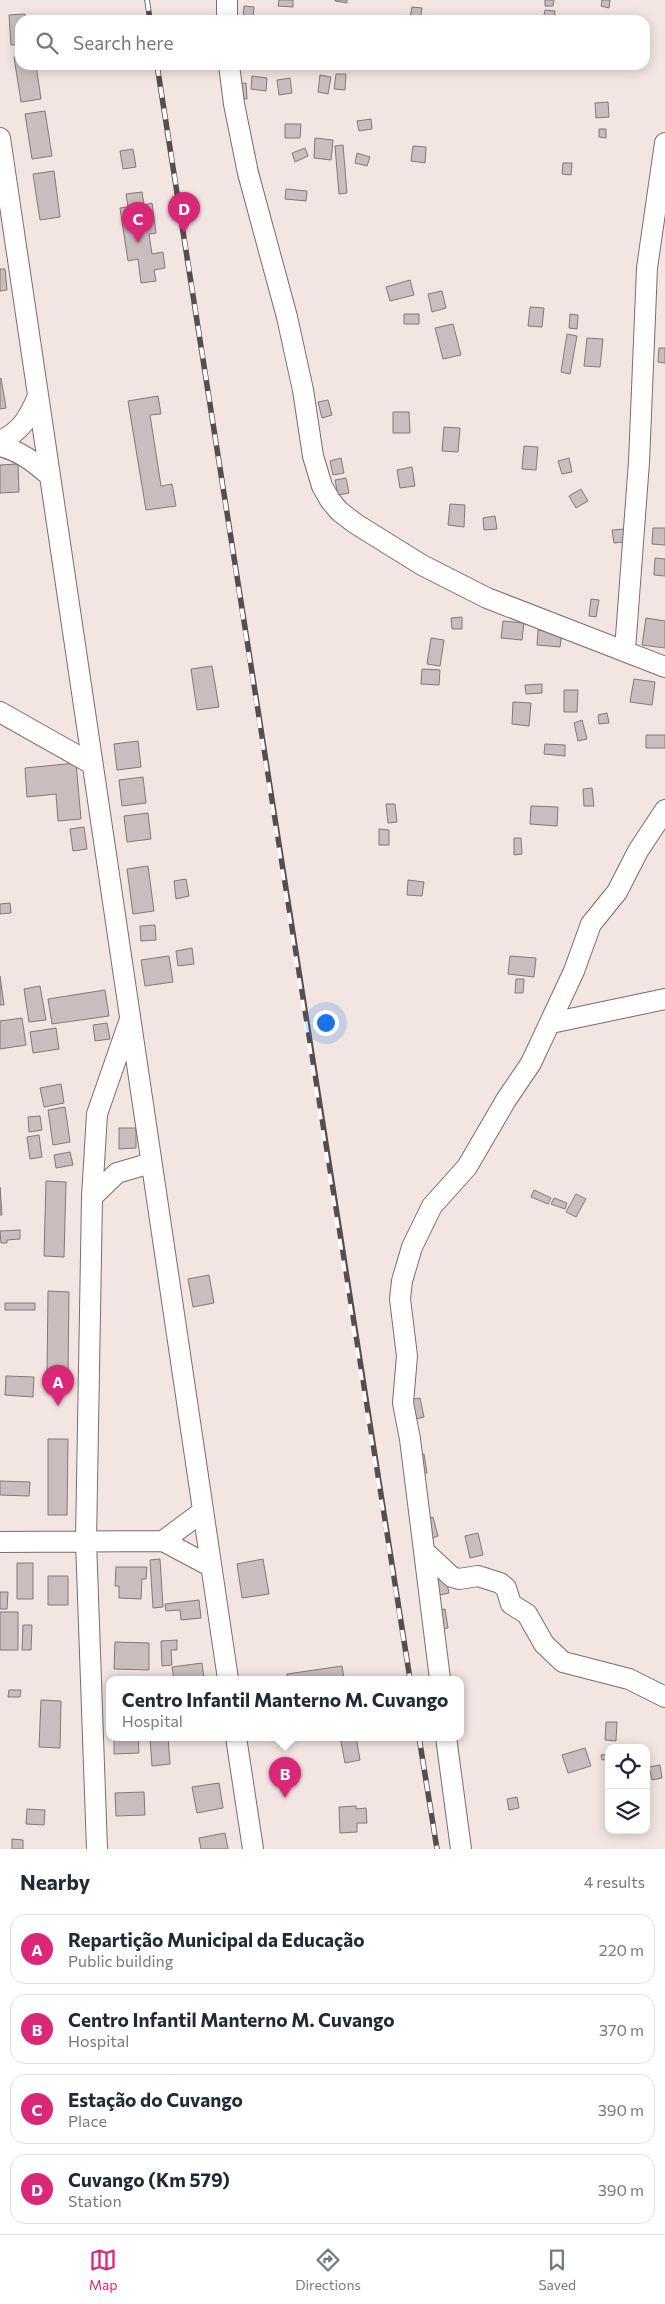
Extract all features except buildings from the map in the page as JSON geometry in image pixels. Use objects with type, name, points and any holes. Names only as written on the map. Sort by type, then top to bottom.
[{"type":"street","points":[[227,0],[227,15]]},
{"type":"street","points":[[230,70],[234,104],[248,173],[288,317],[300,371],[313,456],[322,486],[330,500],[339,511],[356,524],[422,564],[487,598],[665,667]]},
{"type":"street","points":[[0,138],[228,1676]]},
{"type":"street","points":[[625,650],[639,462],[647,268],[665,142]]},
{"type":"street","points":[[0,441],[10,436],[28,419],[38,396]]},
{"type":"street","points":[[0,446],[14,449],[33,461],[50,476]]},
{"type":"street","points":[[0,712],[92,764]]},
{"type":"street","points":[[440,1676],[410,1439],[403,1403],[408,1356],[400,1299],[402,1281],[412,1247],[425,1217],[432,1206],[467,1167],[506,1100],[531,1063],[574,971],[591,924],[617,892],[638,851],[665,810]]},
{"type":"street","points":[[551,1023],[665,999]]},
{"type":"street","points":[[97,1849],[86,1541],[92,1197],[97,1114],[130,1020]]},
{"type":"street","points":[[92,1197],[117,1173],[151,1163]]},
{"type":"street","points":[[163,1541],[202,1512]]},
{"type":"street","points":[[0,1542],[163,1541],[210,1566]]},
{"type":"street","points":[[424,1551],[452,1577],[459,1579],[478,1576],[496,1581],[504,1586],[507,1589],[511,1604],[527,1614],[544,1644],[564,1662],[629,1679],[665,1697]]},
{"type":"street","points":[[237,1741],[254,1849]]},
{"type":"street","points":[[447,1741],[461,1849]]},
{"type":"railway","points":[[147,0],[149,15]]},
{"type":"railway","points":[[158,70],[345,1276],[410,1676]]},
{"type":"railway","points":[[420,1741],[437,1849]]},
{"type":"place","name":"Cuvango (Km 579)","points":[[184,233]]},
{"type":"place","name":"Estação do Cuvango","points":[[138,243]]},
{"type":"place","name":"Repartição Municipal da Educação","points":[[58,1406]]},
{"type":"place","name":"Centro Infantil Manterno M. Cuvango","points":[[285,1798]]}]
